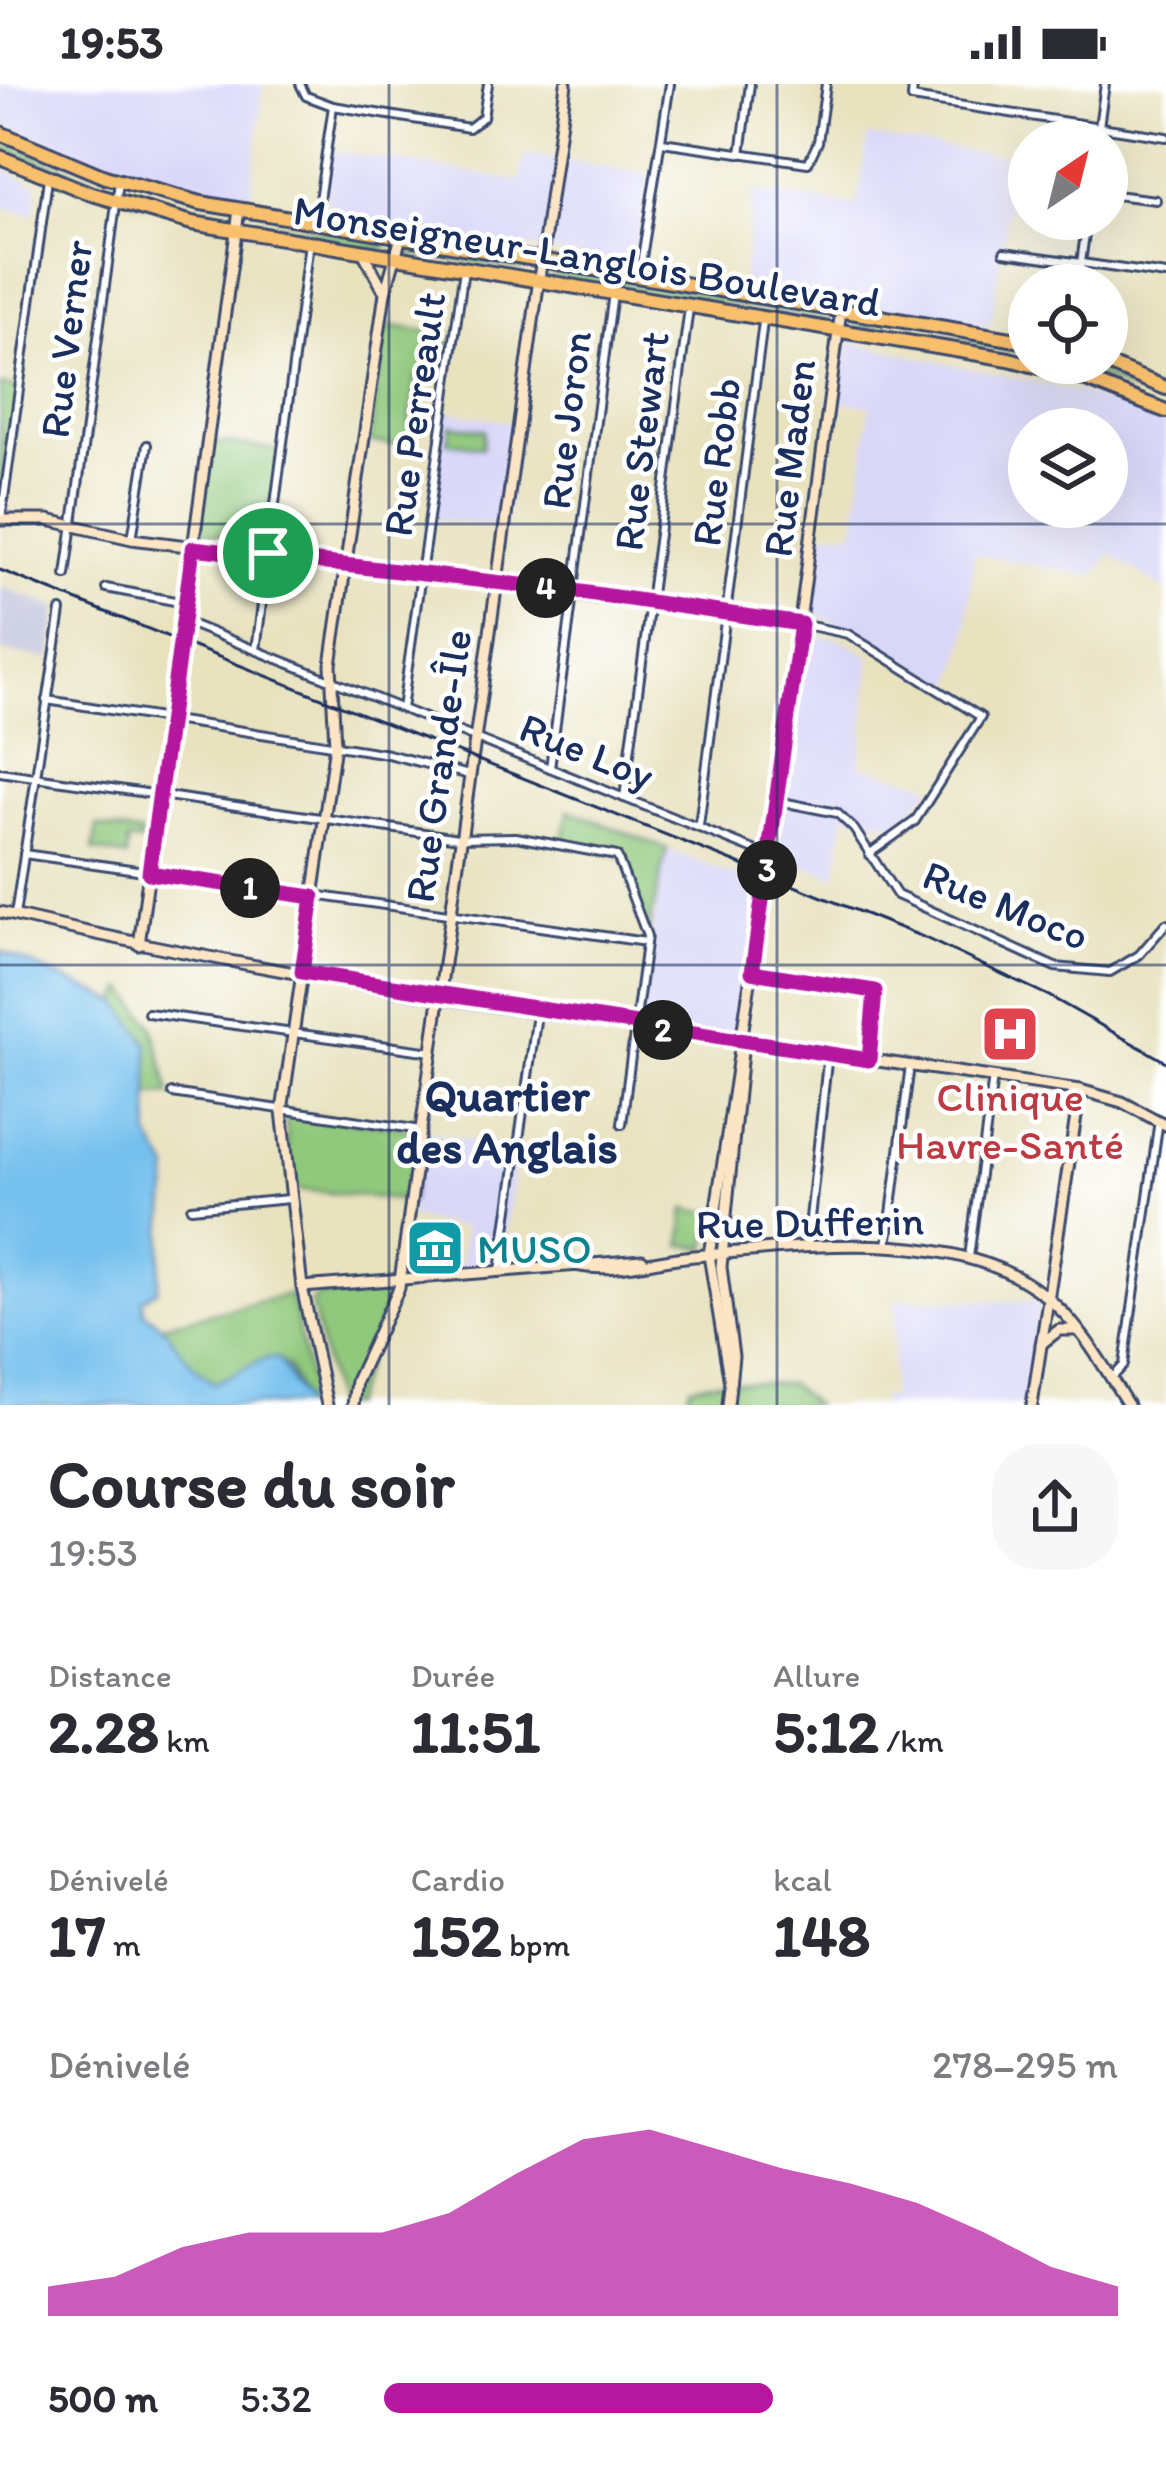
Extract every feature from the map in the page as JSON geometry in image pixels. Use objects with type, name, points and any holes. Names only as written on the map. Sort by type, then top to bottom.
[{"type":"highway","name":"Monseigneur-Langlois Boulevard","points":[[0,133],[119,182],[239,210],[1008,338]]},
{"type":"highway","name":"Monseigneur-Langlois Boulevard","points":[[0,157],[115,202],[236,231],[1008,358]]},
{"type":"highway","points":[[1128,372],[1166,388]]},
{"type":"highway","name":"Monseigneur-Langlois Boulevard","points":[[1104,384],[1166,411]]},
{"type":"street","points":[[300,84],[306,96],[333,106],[469,128],[483,117],[488,84]]},
{"type":"street","name":"Rue Grande-Île","points":[[353,1405],[356,1381],[400,1280],[566,84]]},
{"type":"street","points":[[639,276],[670,84]]},
{"type":"street","points":[[740,154],[750,84]]},
{"type":"street","points":[[662,142],[808,163],[818,142],[826,84]]},
{"type":"street","points":[[914,84],[911,98],[1070,120]]},
{"type":"street","points":[[1100,120],[1105,84]]},
{"type":"street","points":[[316,224],[333,106]]},
{"type":"street","points":[[1128,130],[1166,137]]},
{"type":"street","points":[[48,178],[0,520],[24,517],[193,548],[268,553],[728,611],[848,634],[981,717],[915,821],[869,854]]},
{"type":"street","name":"Rue Verner","points":[[66,575],[119,182]]},
{"type":"street","points":[[1128,197],[1156,200]]},
{"type":"street","points":[[139,946],[239,210]]},
{"type":"street","points":[[327,1405],[302,1287],[282,1112],[335,745],[331,681],[346,563],[391,256],[400,237]]},
{"type":"street","points":[[1081,263],[1084,240]]},
{"type":"street","points":[[256,650],[310,243]]},
{"type":"street","points":[[363,252],[385,293]]},
{"type":"street","points":[[1004,252],[1166,275]]},
{"type":"street","name":"Rue Perreault","points":[[403,709],[464,269]]},
{"type":"street","name":"Rue Joron","points":[[550,768],[613,293]]},
{"type":"street","name":"Rue Stewart","points":[[624,798],[689,306]]},
{"type":"street","name":"Rue Maden","points":[[730,1386],[709,1255],[770,856],[841,310]]},
{"type":"street","name":"Rue Robb","points":[[699,828],[764,318]]},
{"type":"street","points":[[132,539],[147,445]]},
{"type":"street","points":[[106,588],[185,603]]},
{"type":"street","points":[[15,915],[61,611]]},
{"type":"street","name":"Rue Loy","points":[[183,621],[770,856]]},
{"type":"street","points":[[47,700],[335,745],[469,775]]},
{"type":"street","points":[[0,772],[324,820],[462,837],[516,837],[617,856],[646,942],[622,1124]]},
{"type":"street","name":"Rue Moco","points":[[777,801],[837,813],[897,896],[1068,970],[1097,973],[1126,965],[1166,924]]},
{"type":"street","points":[[24,854],[646,942]]},
{"type":"street","points":[[0,912],[139,946],[635,1027],[1080,1090],[1162,1122],[1124,1365],[1111,1378]]},
{"type":"street","points":[[752,972],[875,991],[869,1060]]},
{"type":"street","points":[[500,1271],[538,1011]]},
{"type":"street","points":[[148,1013],[432,1052]]},
{"type":"street","name":"Rue Maden","points":[[730,1386],[733,1356],[722,1254],[743,1041]]},
{"type":"street","points":[[806,1251],[828,1053]]},
{"type":"street","points":[[886,1247],[910,1065]]},
{"type":"street","points":[[969,1257],[993,1077]]},
{"type":"street","points":[[1034,1403],[1080,1090]]},
{"type":"street","points":[[172,1094],[421,1130]]},
{"type":"street","points":[[191,1208],[289,1199]]},
{"type":"street","name":"Rue Dufferin","points":[[302,1287],[722,1254],[886,1247],[969,1257],[1003,1269],[1047,1297],[1078,1330],[1128,1405]]},
{"type":"street","points":[[1041,1344],[1059,1330],[1078,1330]]},
{"type":"street","points":[[728,1405],[730,1386]]},
{"type":"shaded area","points":[[0,84],[264,84],[249,208],[133,176],[12,128],[0,122]]},
{"type":"shaded area","points":[[868,136],[1008,157],[1008,207],[991,325],[742,286],[754,191],[857,206]]},
{"type":"shaded area","points":[[327,150],[520,181],[525,154],[653,175],[632,265],[327,216]]},
{"type":"shaded area","points":[[0,167],[37,185],[34,215],[0,207]]},
{"type":"shaded area","points":[[849,342],[1008,377],[1008,384],[1043,384],[1084,393],[1122,408],[1008,408],[1008,528],[1128,528],[1128,410],[1166,425],[1166,591],[1110,554],[1094,576],[974,554],[966,637],[953,687],[868,638],[812,613],[822,532],[854,532],[870,406],[837,401]]},
{"type":"shaded area","points":[[445,411],[520,424],[505,527],[430,519]]},
{"type":"shaded area","points":[[0,586],[57,608],[50,659],[0,651]]},
{"type":"shaded area","points":[[815,636],[840,639],[871,657],[860,765],[933,786],[897,825],[845,814],[836,877],[773,855],[805,644]]},
{"type":"shaded area","points":[[667,849],[757,885],[743,1041],[635,1027]]},
{"type":"shaded area","points":[[421,1130],[517,1151],[500,1271],[459,1275],[464,1228],[409,1217]]},
{"type":"shaded area","points":[[896,1299],[1039,1302],[1025,1405],[880,1405],[881,1398],[891,1398]]},
{"type":"green space","points":[[0,141],[104,183],[108,188],[0,150]]},
{"type":"green space","points":[[128,192],[223,214],[231,220],[132,200]]},
{"type":"green space","points":[[248,220],[388,243],[383,250],[252,227]]},
{"type":"green space","points":[[405,246],[526,265],[523,270],[416,255],[403,251]]},
{"type":"green space","points":[[554,269],[831,316],[823,319],[561,279],[551,274]]},
{"type":"green space","points":[[857,322],[1008,346],[1008,352],[854,326]]},
{"type":"green space","points":[[384,325],[450,334],[445,379],[416,376],[407,447],[370,442]]},
{"type":"green space","points":[[1128,382],[1166,396],[1166,406],[1113,384]]},
{"type":"green space","points":[[0,385],[21,388],[0,520]]},
{"type":"green space","points":[[451,425],[485,430],[483,447],[448,442]]},
{"type":"green space","points":[[212,441],[278,450],[267,541],[200,532]]},
{"type":"green space","points":[[568,810],[667,849],[646,942],[627,858],[563,840]]},
{"type":"green space","points":[[97,826],[141,834],[140,842],[128,841],[127,857],[93,850]]},
{"type":"green space","points":[[125,989],[153,1026],[170,1094],[149,1095],[148,1044],[118,1002]]},
{"type":"green space","points":[[285,1112],[421,1130],[411,1201],[291,1189]]},
{"type":"green space","points":[[685,1209],[713,1213],[707,1248],[682,1245]]},
{"type":"green space","points":[[390,1292],[351,1405],[334,1405],[311,1302],[318,1295]]},
{"type":"green space","points":[[291,1294],[314,1405],[305,1405],[288,1367],[267,1358],[214,1383],[190,1368],[162,1325]]},
{"type":"green space","points":[[716,1381],[790,1384],[814,1405],[684,1405],[690,1386]]},
{"type":"water","points":[[0,951],[118,1002],[148,1044],[150,1138],[169,1169],[158,1289],[142,1300],[145,1314],[214,1383],[267,1358],[279,1359],[305,1405],[0,1405]]},
{"type":"railway","points":[[0,570],[923,937],[1049,996],[1166,1062]]},
{"type":"place","name":"Clinique Havre-Santé","points":[[1010,1034]]},
{"type":"place","name":"MUSO","points":[[435,1248]]},
{"type":"district","name":"Quartier des Anglais","points":[[507,1121]]},
{"type":"route","points":[[193,548],[268,553],[801,624],[752,972],[875,991],[869,1060],[302,972],[313,897],[149,873],[193,548]]}]
